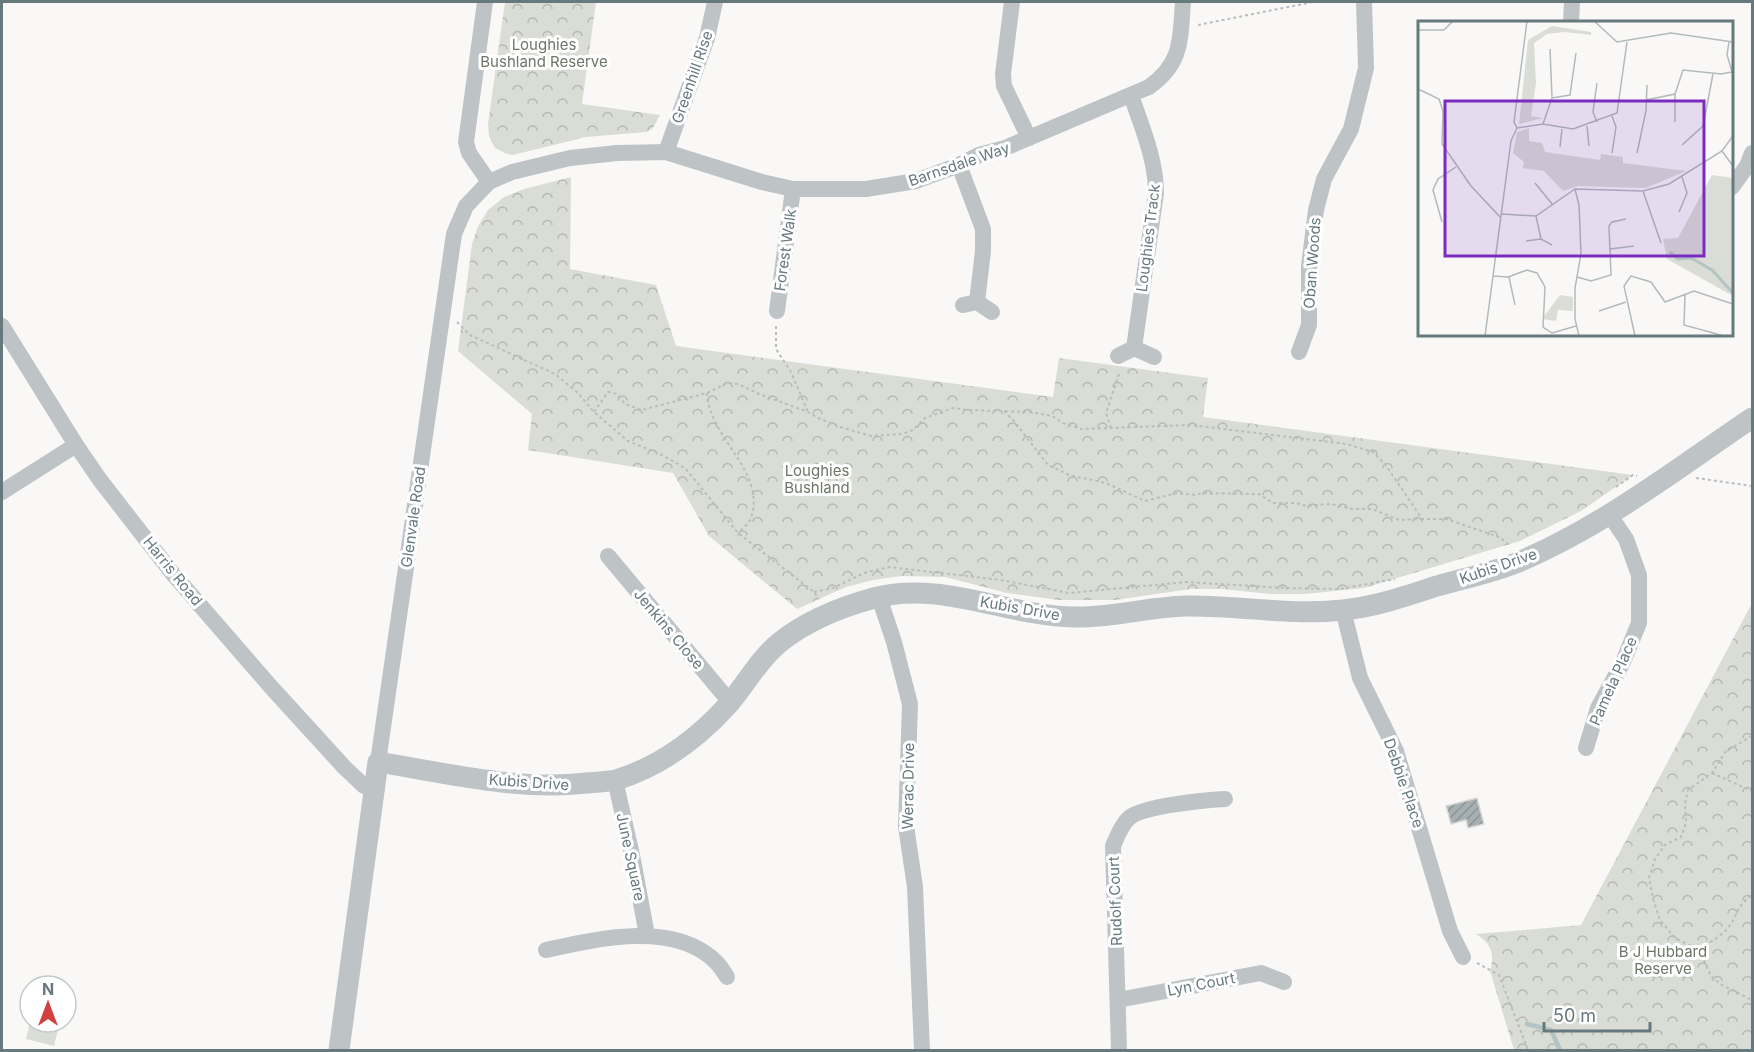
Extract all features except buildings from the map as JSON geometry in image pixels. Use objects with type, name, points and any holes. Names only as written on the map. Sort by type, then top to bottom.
[{"type":"street","points":[[485,2],[466,141],[469,153],[489,182]]},
{"type":"street","name":"Greenhill Rise","points":[[666,152],[707,38],[715,2]]},
{"type":"street","points":[[1012,2],[1003,74],[1004,86],[1029,138]]},
{"type":"street","name":"Barnsdale Way","points":[[489,182],[512,172],[570,158],[617,153],[666,152],[762,182],[793,189],[866,189],[916,181],[979,155],[1005,148],[1149,87],[1162,77],[1177,56],[1183,2]]},
{"type":"street","name":"Oban Woods","points":[[1299,352],[1309,325],[1309,266],[1316,210],[1324,179],[1351,129],[1366,68],[1364,2]]},
{"type":"street","points":[[1571,21],[1572,2]]},
{"type":"street","name":"Loughies Track","points":[[1131,95],[1153,158],[1156,176],[1156,193],[1134,348]]},
{"type":"street","points":[[1733,185],[1747,166],[1752,153]]},
{"type":"street","points":[[959,165],[983,229],[983,251],[970,304],[992,312]]},
{"type":"street","name":"Glenvale Road","points":[[339,1050],[454,234],[466,206],[489,182]]},
{"type":"street","name":"Forest Walk","points":[[776,315],[793,189]]},
{"type":"street","name":"Harris Road","points":[[2,326],[100,480],[174,574],[271,687],[357,780],[364,786],[375,788]]},
{"type":"street","points":[[1118,356],[1134,348],[1154,357]]},
{"type":"street","name":"Kubis Drive","points":[[378,762],[529,785],[564,786],[615,780],[667,758],[699,735],[779,643],[827,614],[879,597],[916,593],[955,596],[1035,614],[1077,618],[1184,606],[1292,612],[1343,610],[1384,603],[1519,562],[1569,538],[1661,480],[1752,418]]},
{"type":"street","points":[[2,492],[76,445]]},
{"type":"street","name":"Pamela Place","points":[[1586,748],[1598,708],[1623,662],[1639,623],[1639,575],[1626,539],[1609,514]]},
{"type":"street","name":"Jenkins Close","points":[[608,556],[730,702]]},
{"type":"street","name":"Werac Drive","points":[[879,597],[894,642],[910,704],[906,826],[915,887],[921,1050]]},
{"type":"street","name":"Debbie Place","points":[[1343,610],[1360,678],[1396,751],[1450,931],[1463,957]]},
{"type":"street","name":"June Square","points":[[615,780],[647,935]]},
{"type":"street","name":"Rudolf Court","points":[[1119,1050],[1113,846],[1130,816],[1164,806],[1198,800],[1225,799]]},
{"type":"street","points":[[546,950],[602,938],[647,935],[690,944],[716,961],[727,977]]},
{"type":"street","name":"Lyn Court","points":[[1118,1000],[1261,973],[1284,982]]},
{"type":"path","points":[[1180,29],[1313,2]]},
{"type":"path","points":[[443,306],[470,335],[555,374],[628,441],[662,455],[685,468],[738,533],[814,592],[833,588],[864,573],[890,567],[1001,580],[1069,593],[1186,582],[1339,589],[1402,578]]},
{"type":"path","points":[[776,315],[776,349],[791,372],[808,412]]},
{"type":"path","points":[[1111,429],[1106,413],[1126,357],[1134,348]]},
{"type":"path","points":[[594,412],[608,392],[617,394],[625,404],[642,410],[707,393],[727,383],[738,384],[840,427],[871,436],[902,434],[913,430],[926,418],[953,408],[1031,412],[1052,416],[1063,423],[1081,429],[1191,425],[1329,442],[1373,452],[1385,464],[1422,519]]},
{"type":"path","points":[[707,393],[708,406],[721,433],[751,482],[753,496],[751,519],[738,533]]},
{"type":"path","points":[[1004,411],[1048,465],[1069,475],[1106,483],[1145,501],[1178,493],[1259,494],[1273,503],[1296,503],[1306,506],[1331,504],[1352,509],[1372,509],[1399,520],[1446,519],[1499,537],[1512,547],[1519,562]]},
{"type":"path","points":[[1615,489],[1633,475],[1661,480]]},
{"type":"path","points":[[1697,478],[1752,486]]},
{"type":"path","points":[[1752,736],[1726,751],[1712,773],[1688,790],[1684,804],[1686,823],[1681,837],[1665,845],[1655,859],[1649,878],[1660,920],[1675,938],[1698,950],[1711,976],[1720,984],[1752,1000]]},
{"type":"path","points":[[1712,773],[1752,791]]},
{"type":"path","points":[[1698,950],[1728,928],[1739,904],[1752,894]]},
{"type":"path","points":[[1463,957],[1486,966],[1498,975],[1528,1050]]},
{"type":"green space","name":"Loughies Bushland Reserve","points":[[505,2],[596,2],[582,104],[660,115],[653,128],[647,132],[586,137],[513,155],[495,148],[489,136],[488,124]]},
{"type":"green space","name":"Loughies Bushland","points":[[571,177],[570,269],[656,285],[676,346],[1053,397],[1059,358],[1208,378],[1203,417],[1633,475],[1581,511],[1520,541],[1364,588],[1306,594],[1191,589],[1115,600],[1059,600],[1007,593],[945,577],[902,576],[846,587],[797,609],[709,536],[673,473],[528,450],[532,414],[458,351],[472,244],[478,226],[488,210],[504,197],[524,189]]},
{"type":"green space","name":"B J Hubbard Reserve","points":[[1752,603],[1752,1050],[1514,1050],[1490,971],[1492,954],[1485,941],[1476,934],[1581,925]]},
{"type":"green space","points":[[27,1034],[57,1034],[54,1046],[26,1039]]},
{"type":"waterway","points":[[1527,1024],[1551,1030],[1560,1050]]}]
